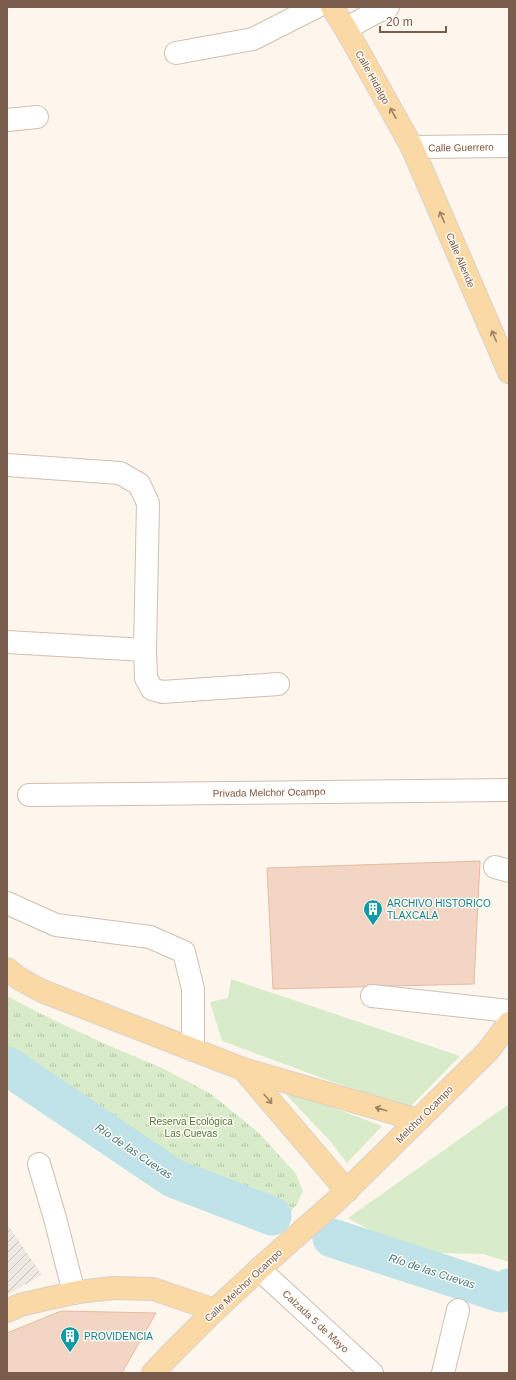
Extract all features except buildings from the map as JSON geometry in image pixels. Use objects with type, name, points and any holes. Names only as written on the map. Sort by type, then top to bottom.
[{"type":"main road","name":"Calle Hidalgo","points":[[332,7],[346,29],[412,147]]},
{"type":"main road","name":"Calle Allende","points":[[412,147],[509,372]]},
{"type":"main road","points":[[7,969],[20,979],[42,992],[243,1069],[418,1120]]},
{"type":"main road","name":"Melchor Ocampo","points":[[341,1196],[488,1051],[509,1023]]},
{"type":"main road","points":[[243,1069],[341,1196]]},
{"type":"main road","name":"Calle Melchor Ocampo","points":[[153,1373],[215,1310],[341,1196]]},
{"type":"main road","points":[[7,1311],[20,1305],[74,1293],[113,1288],[153,1289],[215,1310]]},
{"type":"street","points":[[176,53],[253,39],[316,7]]},
{"type":"street","points":[[346,29],[372,14],[388,7]]},
{"type":"street","points":[[7,120],[37,117]]},
{"type":"street","name":"Calle Guerrero","points":[[412,147],[509,146]]},
{"type":"street","points":[[7,465],[120,473],[139,484],[148,503],[145,650],[146,678],[152,689],[162,692],[278,684]]},
{"type":"street","points":[[7,642],[145,650]]},
{"type":"street","name":"Privada Melchor Ocampo","points":[[29,794],[509,790]]},
{"type":"street","points":[[7,903],[56,925],[150,937],[184,952],[193,989],[193,1050]]},
{"type":"street","points":[[372,996],[509,1011]]},
{"type":"street","points":[[39,1164],[55,1218],[74,1293]]},
{"type":"street","name":"Calzada 5 de Mayo","points":[[259,1269],[372,1373]]},
{"type":"street","points":[[443,1373],[458,1310]]},
{"type":"shaded area","points":[[7,1224],[42,1275],[7,1295]]},
{"type":"green space","points":[[231,979],[460,1056],[410,1107],[330,1081],[222,1041],[210,1002],[228,998]]},
{"type":"green space","name":"Reserva Ecológica Las Cuevas","points":[[7,996],[43,1015],[105,1044],[162,1068],[211,1094],[258,1132],[296,1174],[303,1191],[297,1204],[287,1216],[235,1195],[184,1167],[58,1078],[7,1055]]},
{"type":"green space","points":[[280,1088],[382,1126],[347,1163],[331,1142]]},
{"type":"green space","points":[[509,1104],[509,1262],[483,1254],[437,1253],[383,1237],[348,1218]]},
{"type":"waterway","name":"Río de las Cuevas","points":[[7,1066],[173,1178],[272,1216]]},
{"type":"waterway","name":"Río de las Cuevas","points":[[332,1238],[501,1293],[509,1288]]},
{"type":"place","name":"ARCHIVO HISTORICO TLAXCALA","points":[[373,926]]},
{"type":"place","name":"PROVIDENCIA","points":[[70,1353]]}]
